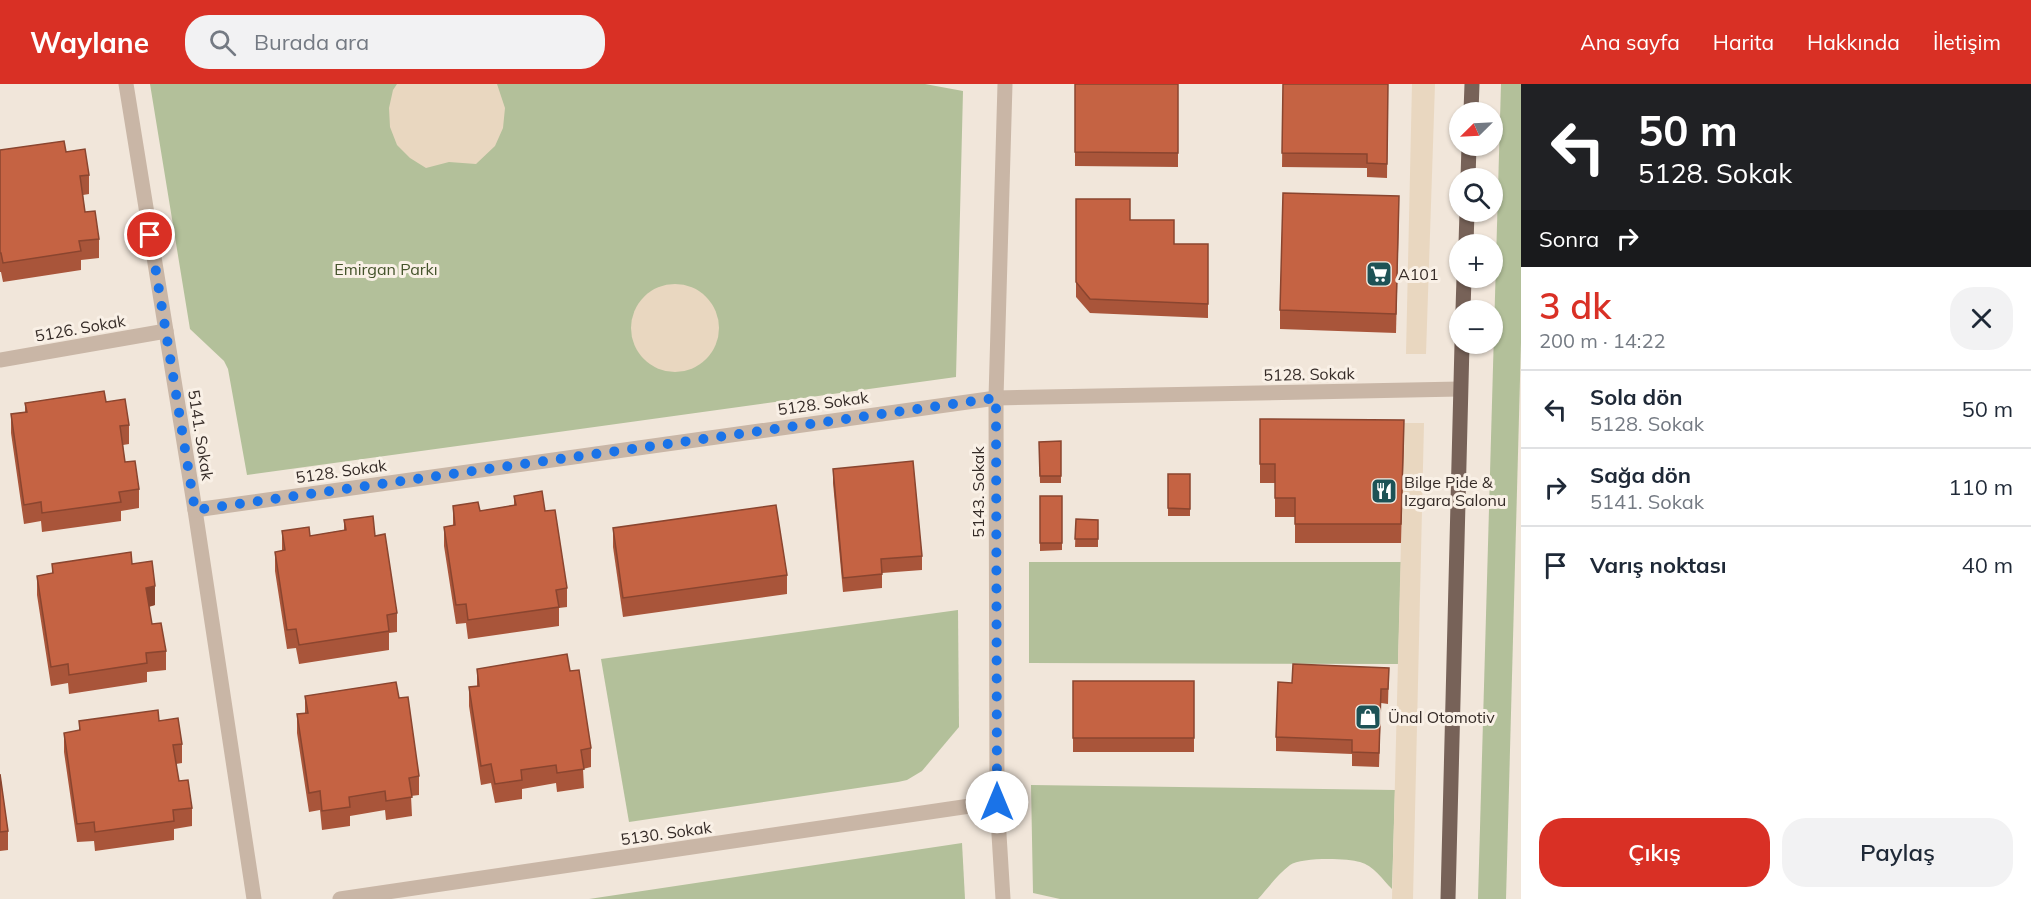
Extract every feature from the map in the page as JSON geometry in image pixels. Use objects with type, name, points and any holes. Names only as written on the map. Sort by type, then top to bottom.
[{"type":"main road","points":[[1471,102],[1472,84]]},
{"type":"main road","points":[[1448,899],[1462,354]]},
{"type":"street","name":"5141. Sokak","points":[[126,84],[195,510],[254,899]]},
{"type":"street","name":"5143. Sokak","points":[[1003,899],[997,802],[996,398],[1005,84]]},
{"type":"street","name":"5126. Sokak","points":[[0,360],[166,332]]},
{"type":"street","name":"5128. Sokak","points":[[195,510],[996,398],[1460,389]]},
{"type":"street","name":"5130. Sokak","points":[[340,899],[997,802]]},
{"type":"green space","name":"Emirgan Parkı","points":[[150,84],[925,84],[963,91],[956,377],[247,475],[228,369],[224,361],[190,329]]},
{"type":"green space","points":[[1501,84],[1521,84],[1521,342],[1506,899],[1478,899],[1493,354],[1503,354],[1503,300],[1495,300],[1495,288],[1503,288],[1503,234],[1497,234],[1497,222],[1503,222],[1503,168],[1499,168],[1499,156],[1503,156],[1503,102],[1500,102]]},
{"type":"green space","points":[[1029,562],[1401,562],[1398,664],[1029,663]]},
{"type":"green space","points":[[958,610],[959,727],[922,771],[907,780],[898,782],[629,822],[601,659]]},
{"type":"green space","points":[[1031,785],[1395,790],[1392,889],[1365,864],[1324,859],[1296,862],[1290,865],[1258,899],[1060,899],[1033,893]]},
{"type":"green space","points":[[962,843],[965,899],[589,899]]},
{"type":"shaded area","points":[[397,84],[497,84],[505,108],[503,128],[495,146],[476,164],[449,162],[426,168],[410,158],[397,145],[390,127],[389,108],[393,90]]},
{"type":"shaded area","points":[[1412,84],[1435,84],[1426,354],[1406,354]]},
{"type":"shaded area","points":[[675,284],[692,287],[706,297],[716,311],[719,328],[716,345],[706,359],[692,369],[675,372],[658,369],[644,359],[634,345],[631,328],[634,311],[644,297],[658,287]]},
{"type":"shaded area","points":[[1404,423],[1424,423],[1413,899],[1392,899]]},
{"type":"building","points":[[1075,84],[1178,84],[1178,153],[1075,152]]},
{"type":"building","points":[[1283,84],[1388,84],[1387,164],[1367,163],[1367,154],[1282,153]]},
{"type":"building","points":[[64,141],[66,152],[85,149],[89,175],[80,176],[85,212],[95,211],[99,239],[79,241],[81,251],[3,263],[0,253],[0,150]]},
{"type":"building","points":[[1283,193],[1399,196],[1396,314],[1280,310]]},
{"type":"building","points":[[1076,199],[1130,199],[1130,220],[1174,220],[1174,244],[1208,244],[1208,304],[1090,299],[1076,282]]},
{"type":"building","points":[[104,391],[106,402],[125,399],[129,425],[120,426],[125,462],[135,461],[139,489],[119,492],[121,502],[42,513],[41,502],[24,505],[11,414],[27,412],[25,403]]},
{"type":"building","points":[[1260,419],[1404,420],[1401,524],[1295,524],[1295,498],[1275,498],[1275,464],[1260,464]]},
{"type":"building","points":[[1061,441],[1061,476],[1040,476],[1039,442]]},
{"type":"building","points":[[913,461],[922,556],[881,559],[882,574],[843,578],[833,469]]},
{"type":"building","points":[[1168,474],[1190,474],[1190,509],[1168,508]]},
{"type":"building","points":[[542,491],[545,511],[555,510],[567,588],[556,590],[559,607],[468,620],[466,604],[456,605],[444,527],[455,525],[453,506],[478,502],[480,511],[516,505],[514,496]]},
{"type":"building","points":[[1040,496],[1062,496],[1062,543],[1040,543]]},
{"type":"building","points":[[776,505],[787,575],[623,598],[613,528]]},
{"type":"building","points":[[373,516],[375,536],[385,534],[397,613],[387,615],[389,631],[299,645],[296,629],[287,630],[275,552],[285,550],[282,531],[309,527],[310,536],[346,530],[344,520]]},
{"type":"building","points":[[1076,519],[1098,520],[1098,539],[1075,539]]},
{"type":"building","points":[[131,552],[132,564],[152,561],[155,586],[146,588],[152,624],[161,623],[166,651],[146,653],[147,663],[69,675],[68,664],[51,667],[37,576],[53,573],[52,564]]},
{"type":"building","points":[[567,654],[570,671],[579,670],[591,748],[581,750],[584,769],[557,773],[556,765],[521,770],[522,780],[495,784],[491,764],[481,766],[469,687],[479,686],[477,669]]},
{"type":"building","points":[[1293,664],[1389,668],[1388,689],[1381,689],[1379,753],[1352,752],[1352,740],[1276,737],[1278,682],[1292,683]]},
{"type":"building","points":[[1073,681],[1194,681],[1194,738],[1073,738]]},
{"type":"building","points":[[396,682],[399,698],[408,697],[419,776],[409,778],[412,797],[386,801],[385,791],[349,797],[350,807],[322,811],[320,791],[309,793],[297,714],[308,713],[305,696]]},
{"type":"building","points":[[158,710],[159,721],[178,718],[182,744],[173,745],[179,781],[188,780],[192,808],[173,810],[174,821],[95,832],[94,822],[77,824],[64,733],[80,730],[79,721]]},
{"type":"building","points":[[0,774],[8,831],[0,832]]},
{"type":"place","name":"A101","points":[[1379,274]]},
{"type":"place","name":"Bilge Pide & Izgara Salonu","points":[[1384,491]]},
{"type":"place","name":"Ünal Otomotiv","points":[[1368,717]]},
{"type":"route","points":[[150,235],[195,510],[996,398],[997,802]]}]
